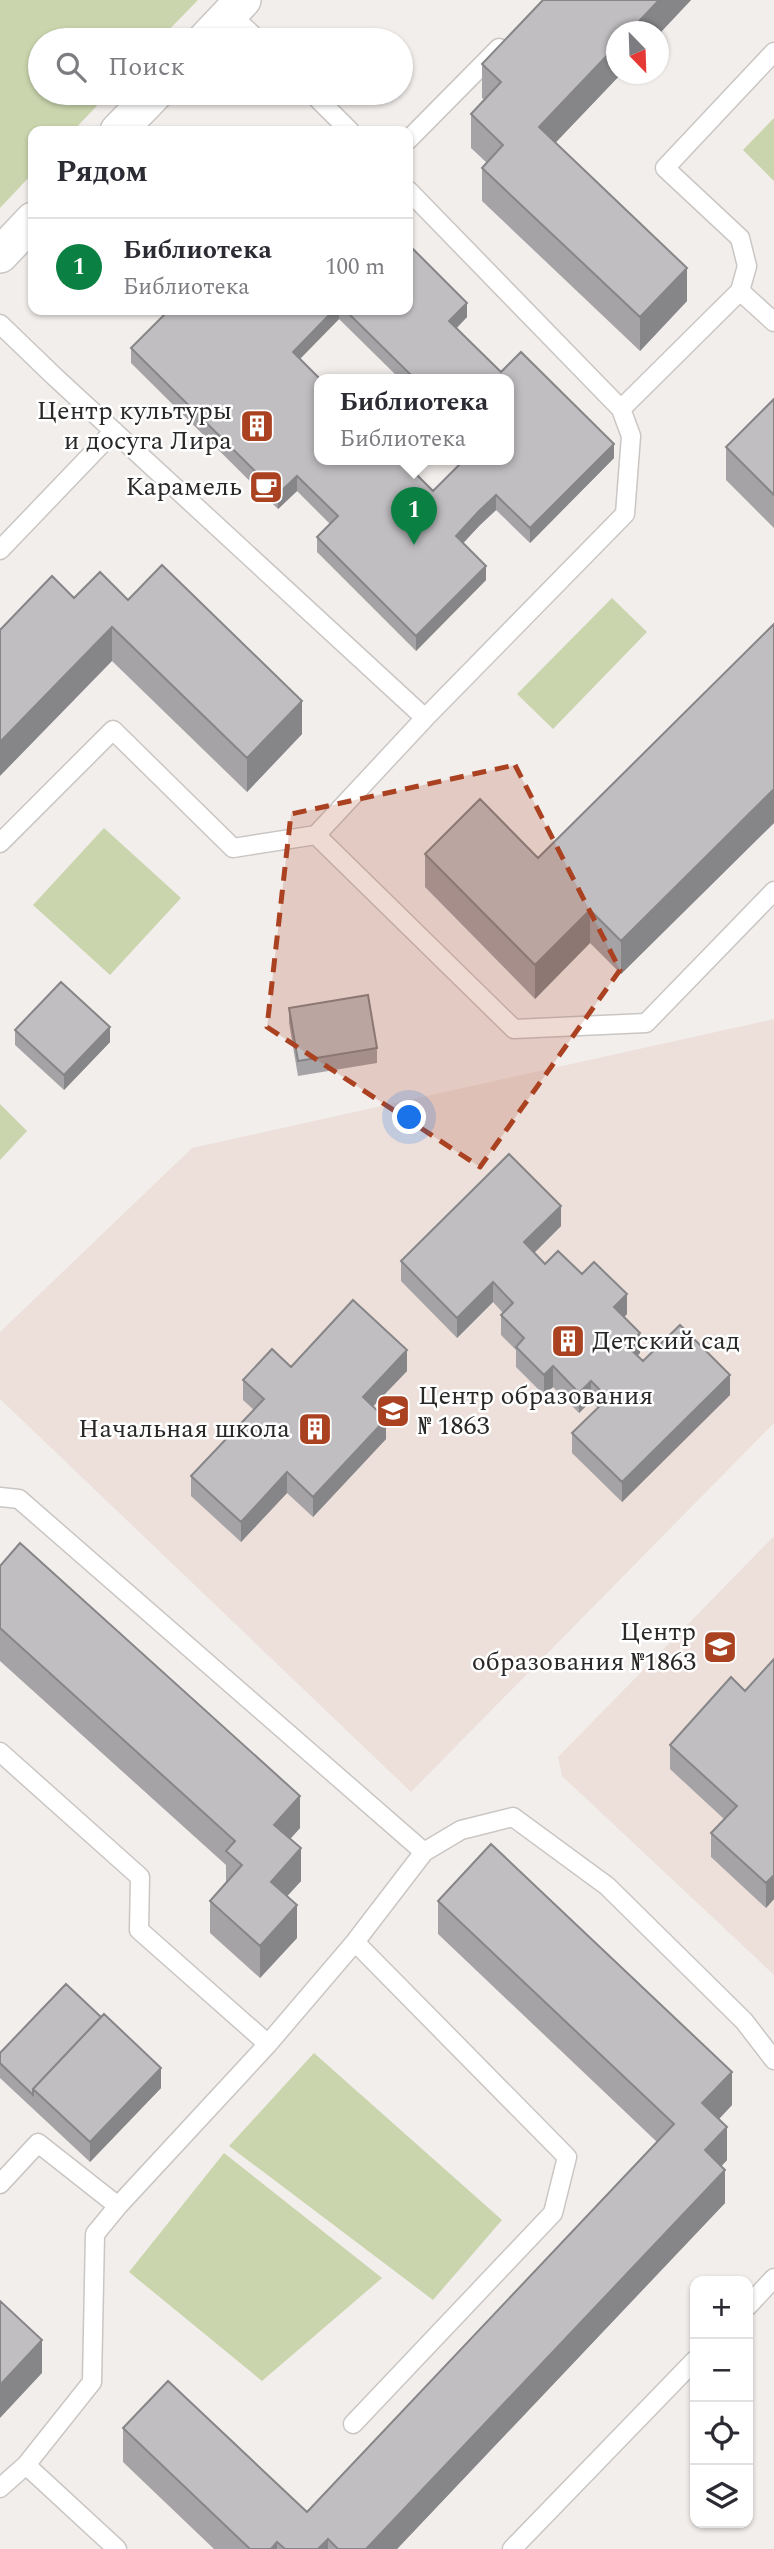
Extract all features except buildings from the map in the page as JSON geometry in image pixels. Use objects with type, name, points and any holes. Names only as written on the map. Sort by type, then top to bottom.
[{"type":"street","points":[[217,28],[237,7]]},
{"type":"street","points":[[123,126],[143,105]]},
{"type":"street","points":[[0,255],[28,225]]},
{"type":"lane","points":[[237,7],[250,28]]},
{"type":"lane","points":[[413,135],[509,37]]},
{"type":"lane","points":[[621,409],[744,295],[747,266],[740,238],[666,168],[774,52]]},
{"type":"lane","points":[[324,105],[345,126]]},
{"type":"lane","points":[[0,843],[113,730],[233,848],[316,835],[425,718],[625,514],[631,436],[621,409],[413,195]]},
{"type":"lane","points":[[744,295],[774,322]]},
{"type":"lane","points":[[0,324],[425,718]]},
{"type":"lane","points":[[0,550],[114,431]]},
{"type":"lane","points":[[316,835],[514,1028],[646,1023],[774,891]]},
{"type":"lane","points":[[0,1497],[19,1499],[424,1852]]},
{"type":"lane","points":[[0,1752],[140,1877],[139,1930],[268,2044]]},
{"type":"lane","points":[[0,2488],[26,2465],[92,2382],[95,2234],[268,2044],[355,1942],[424,1852],[461,1830],[513,1817],[607,1886],[744,2021],[774,2060]]},
{"type":"lane","points":[[353,2424],[553,2213],[568,2157],[355,1942]]},
{"type":"lane","points":[[0,2185],[38,2143],[118,2206]]},
{"type":"lane","points":[[753,2300],[774,2278]]},
{"type":"lane","points":[[512,2549],[690,2365]]},
{"type":"lane","points":[[26,2465],[117,2549]]},
{"type":"highlighted area","points":[[515,765],[620,970],[480,1167],[267,1027],[291,814]]},
{"type":"shaded area","name":"Центр образования № 1863","points":[[774,1019],[774,1423],[411,1792],[0,1399],[0,1332],[192,1148]]},
{"type":"shaded area","name":"Центр образования №1863","points":[[774,1536],[774,1975],[562,1776],[558,1757]]},
{"type":"green space","points":[[0,0],[198,0],[171,28],[28,28],[28,105],[98,105],[78,126],[28,126],[28,178],[0,208]]},
{"type":"green space","points":[[774,118],[774,181],[743,150]]},
{"type":"green space","points":[[612,598],[647,632],[553,729],[517,694]]},
{"type":"green space","points":[[104,828],[181,898],[110,975],[33,905]]},
{"type":"green space","points":[[0,1104],[27,1131],[0,1160]]},
{"type":"green space","points":[[314,2053],[502,2220],[433,2300],[229,2146]]},
{"type":"green space","points":[[224,2153],[382,2278],[262,2381],[129,2272]]},
{"type":"place","name":"Центр культуры и досуга Лира","points":[[257,426]]},
{"type":"place","name":"Карамель","points":[[266,487]]},
{"type":"place","name":"Библиотека","points":[[414,545]]},
{"type":"place","name":"Детский сад","points":[[568,1341]]},
{"type":"place","name":"Центр образования № 1863","points":[[393,1411]]},
{"type":"place","name":"Начальная школа","points":[[315,1429]]},
{"type":"place","name":"Центр образования №1863","points":[[720,1647]]}]
